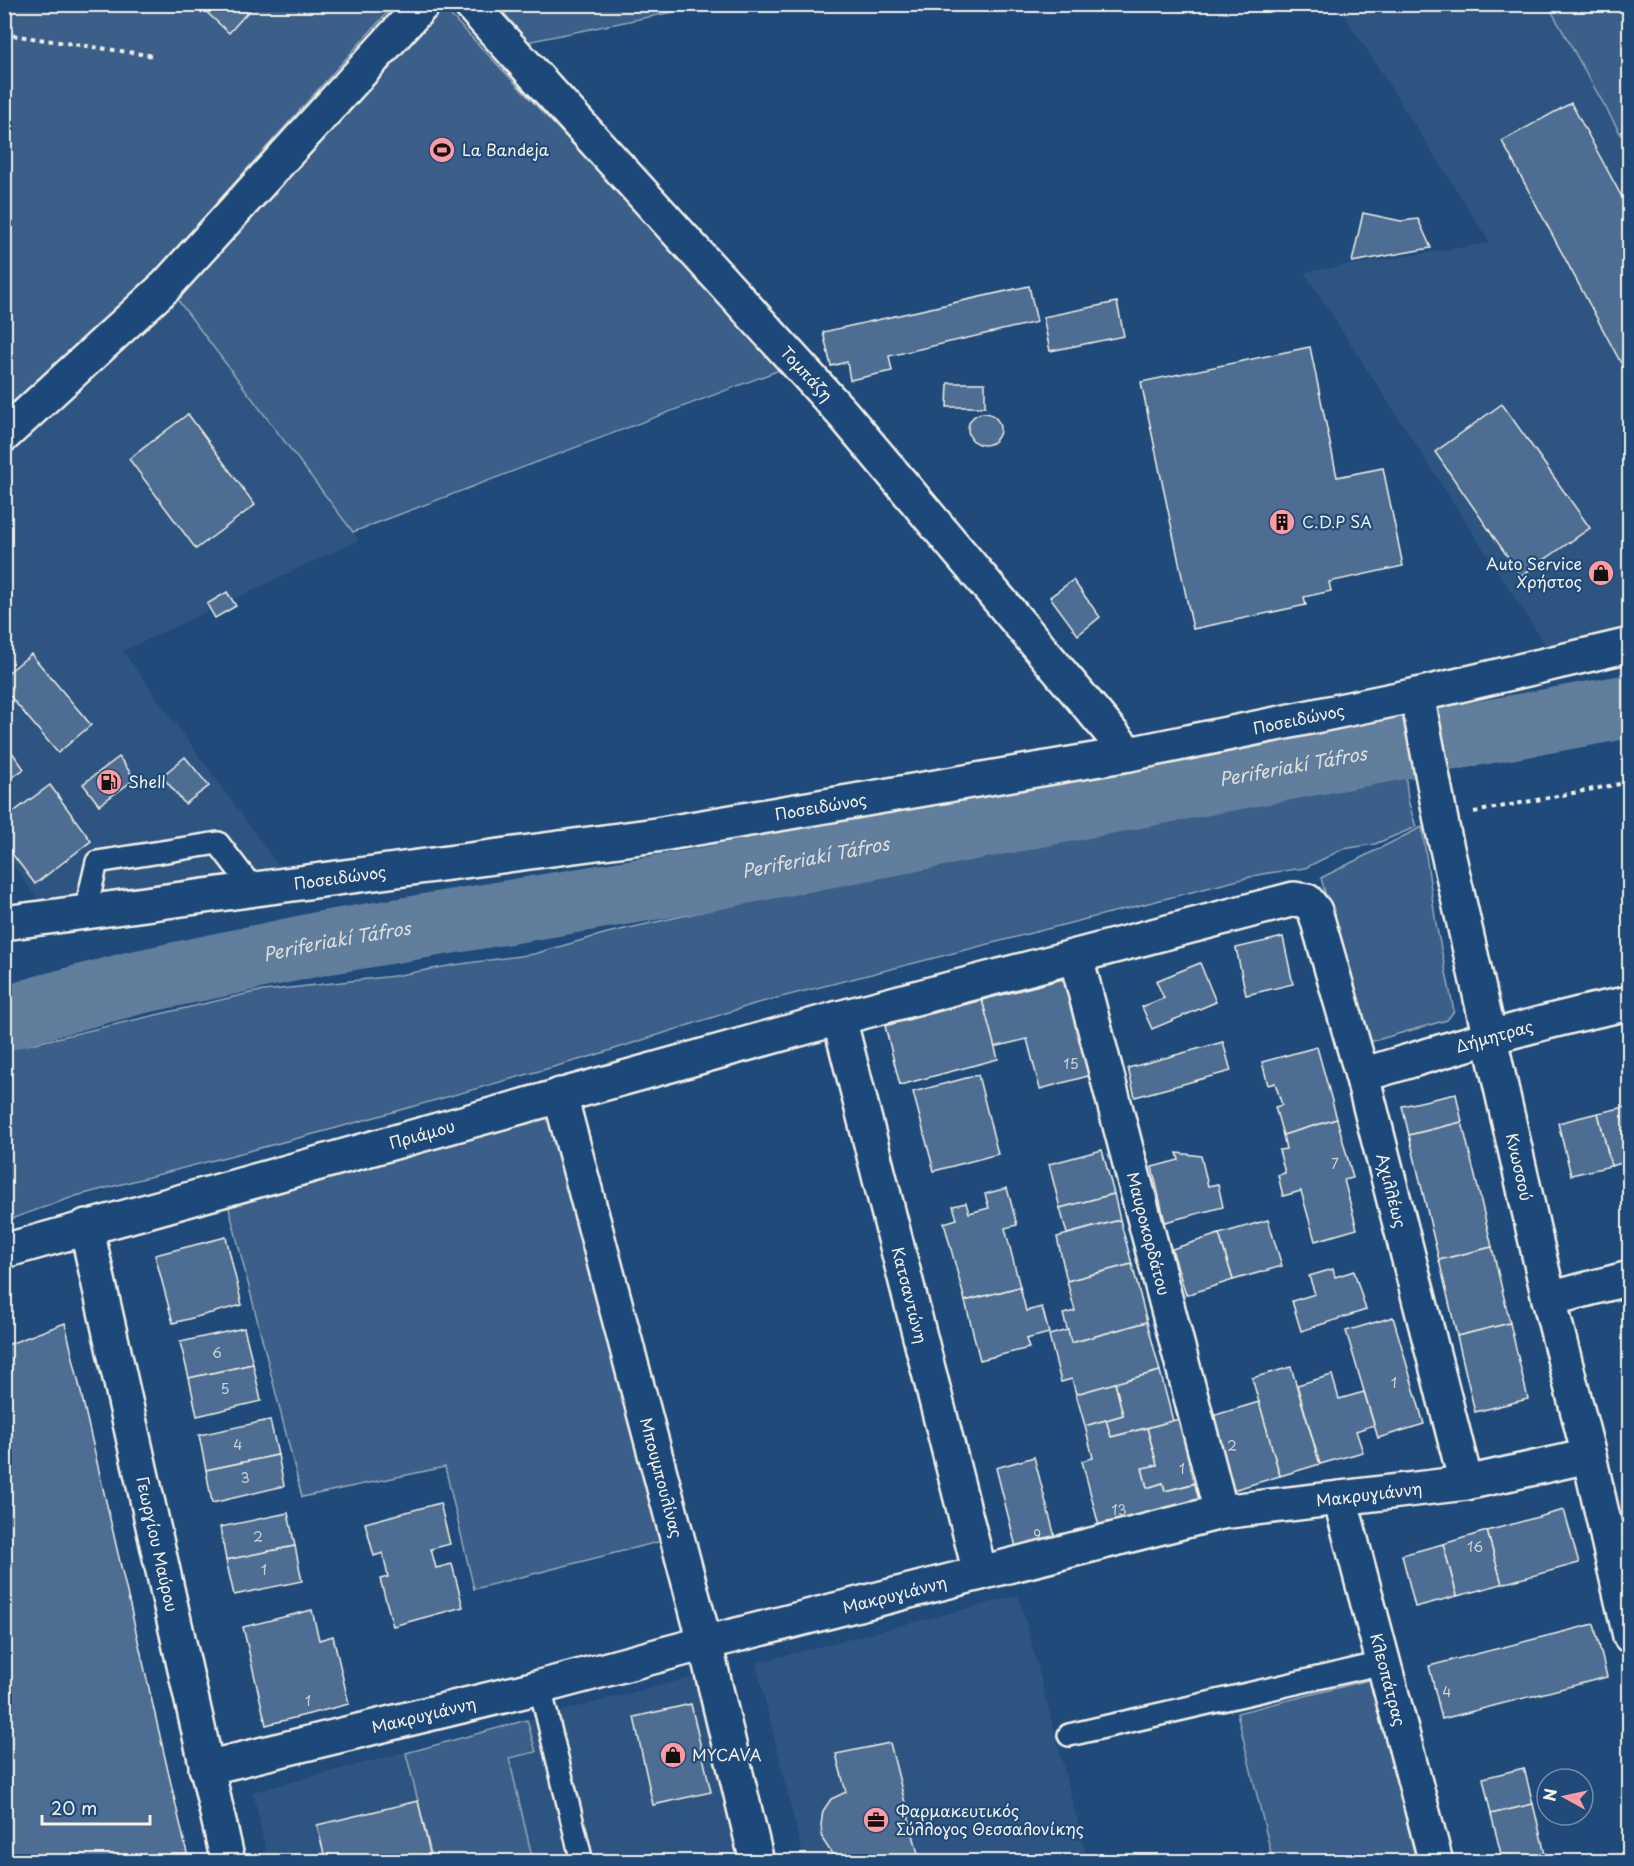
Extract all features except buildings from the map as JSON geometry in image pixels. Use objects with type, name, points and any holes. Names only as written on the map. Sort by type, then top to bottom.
[{"type":"street","points":[[4,435],[166,286],[423,4]]},
{"type":"street","name":"Τομπάζη","points":[[470,4],[843,414],[1129,754]]},
{"type":"street","name":"Ποσειδώνος","points":[[4,923],[656,836],[1419,704],[1629,645]]},
{"type":"street","name":"Κνωσσού","points":[[1419,704],[1442,825],[1629,1636]]},
{"type":"street","name":"Πριάμου","points":[[4,1251],[86,1226],[839,1018],[1294,899],[1307,901]]},
{"type":"street","name":"Αχιλλέως","points":[[1307,901],[1315,911],[1362,1075],[1466,1483]]},
{"type":"street","name":"Μαυροκορδάτου","points":[[1076,957],[1221,1512]]},
{"type":"street","name":"Δήμητρας","points":[[1362,1075],[1490,1037],[1572,1015],[1629,1003]]},
{"type":"street","name":"Κατσαντώνη","points":[[839,1018],[980,1573]]},
{"type":"street","name":"Μπουμπουλίνας","points":[[560,1095],[705,1643],[757,1862]]},
{"type":"street","name":"Γεωργίου Μαύρου","points":[[86,1226],[228,1862]]},
{"type":"street","points":[[1550,1299],[1629,1278]]},
{"type":"street","name":"Μακρυγιάννη","points":[[206,1768],[535,1688],[1221,1512],[1466,1483],[1589,1456]]},
{"type":"street","name":"Κλεοπάτρας","points":[[1340,1498],[1436,1862]]},
{"type":"lane","points":[[85,913],[97,862],[218,843],[254,890]]},
{"type":"lane","points":[[1069,1735],[1383,1663]]},
{"type":"lane","points":[[535,1688],[572,1862]]},
{"type":"lane","points":[[535,1688],[582,1862]]},
{"type":"path","points":[[4,34],[155,56]]},
{"type":"path","points":[[1442,825],[1629,782]]},
{"type":"shaded area","points":[[5,5],[394,5],[144,284],[5,418]]},
{"type":"shaded area","name":"La Bandeja","points":[[438,5],[441,5],[785,368],[353,532],[174,295]]},
{"type":"shaded area","points":[[498,5],[707,5],[527,42]]},
{"type":"shaded area","points":[[1338,5],[1548,5],[1629,149],[1629,631],[1550,652],[1304,272],[1490,243]]},
{"type":"shaded area","points":[[1548,5],[1629,5],[1629,149]]},
{"type":"shaded area","points":[[174,295],[359,540],[123,651],[279,866],[39,901],[5,853],[4,452]]},
{"type":"shaded area","points":[[1405,770],[1408,800],[1416,827],[1375,844],[1343,849],[1305,868],[1262,874],[754,1004],[596,1055],[329,1130],[76,1196],[5,1221],[5,1050],[255,992],[394,976],[534,954],[607,933],[924,862]]},
{"type":"shaded area","points":[[1422,827],[1436,924],[1454,1011],[1447,1020],[1366,1043],[1321,878]]},
{"type":"shaded area","points":[[553,1117],[662,1541],[474,1589],[445,1467],[302,1497],[228,1204]]},
{"type":"shaded area","points":[[1019,1595],[1088,1861],[804,1861],[756,1663]]},
{"type":"shaded area","points":[[696,1676],[742,1861],[268,1861],[253,1792]]},
{"type":"shaded area","points":[[1373,1679],[1416,1861],[1273,1861],[1237,1713]]},
{"type":"shaded area","points":[[527,1720],[536,1752],[509,1758],[533,1861],[433,1861],[406,1753]]},
{"type":"waterway","name":"Periferiakí Táfros","points":[[4,1019],[134,983],[323,943],[707,879],[1222,780],[1630,706]]},
{"type":"place","name":"La Bandeja","points":[[442,150]]},
{"type":"place","name":"C.D.P SA","points":[[1282,522]]},
{"type":"place","name":"Auto Service Χρήστος","points":[[1601,573]]},
{"type":"place","name":"Shell","points":[[109,782]]},
{"type":"place","name":"MYCAVA","points":[[673,1755]]},
{"type":"place","name":"Φαρμακευτικός Σύλλογος Θεσσαλονίκης","points":[[876,1820]]}]
